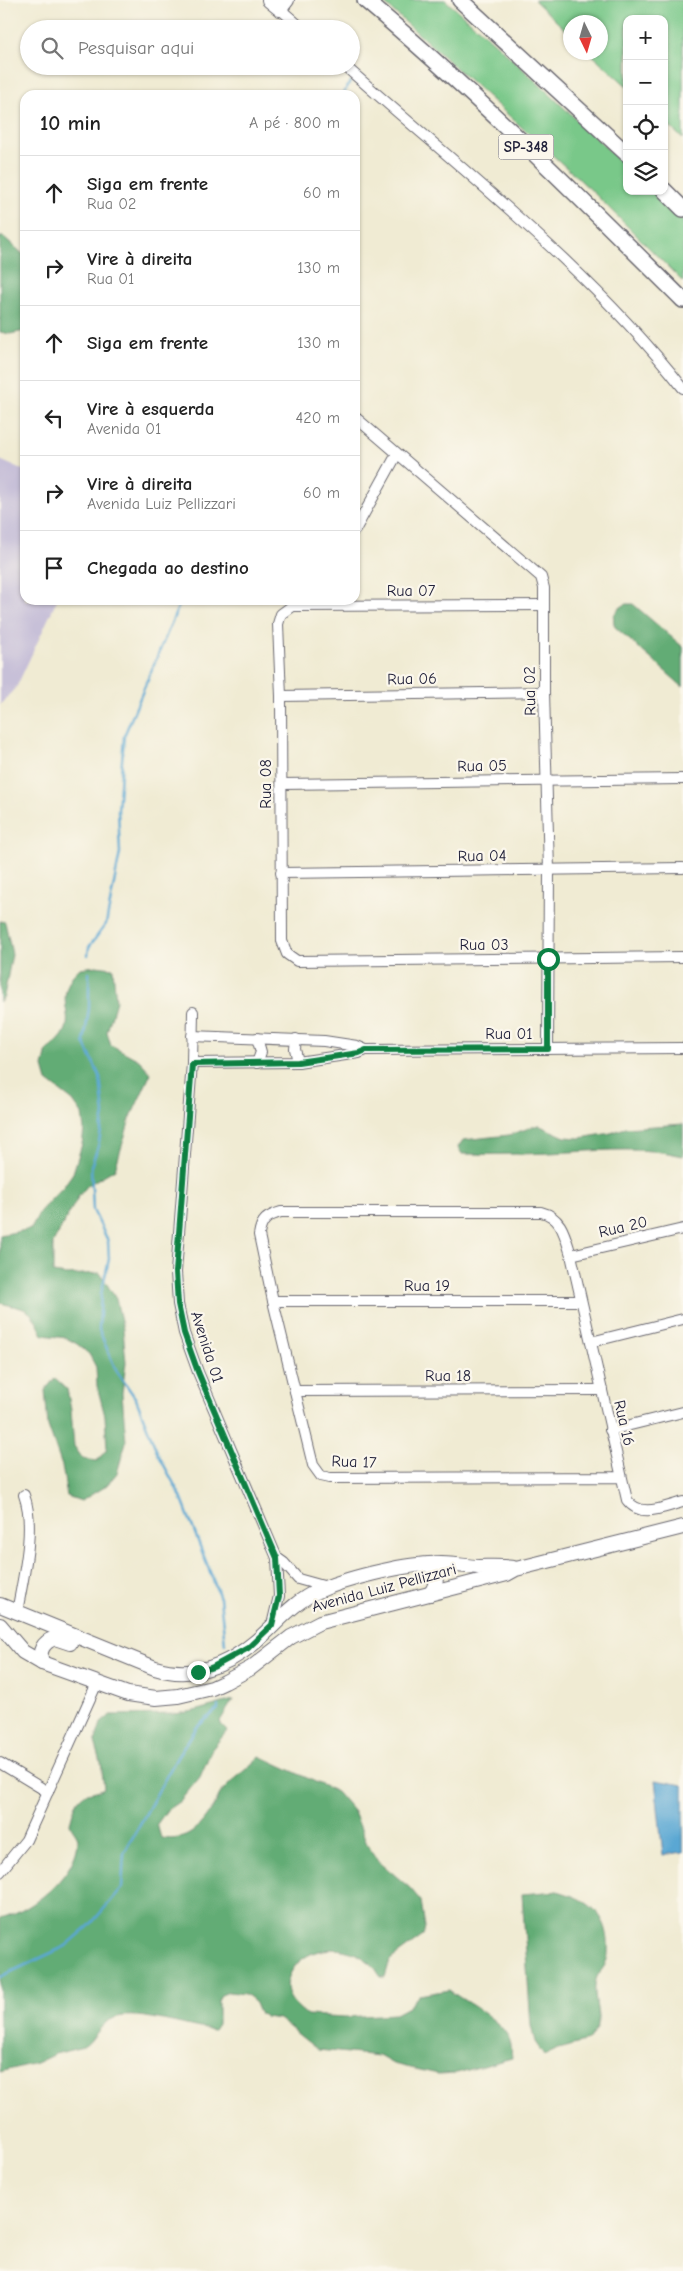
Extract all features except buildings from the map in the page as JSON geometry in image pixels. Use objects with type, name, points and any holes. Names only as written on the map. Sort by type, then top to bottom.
[{"type":"highway","name":"SP-348","points":[[365,0],[404,33],[564,183],[683,300]]},
{"type":"highway","points":[[460,0],[623,150]]},
{"type":"highway","points":[[668,194],[683,209]]},
{"type":"main road","points":[[269,0],[284,4]]},
{"type":"main road","name":"Avenida Luiz Pellizzari","points":[[0,1625],[23,1652],[42,1663],[128,1694],[156,1698],[178,1696],[212,1688],[251,1668],[291,1637],[311,1626],[330,1619],[683,1527]]},
{"type":"main road","points":[[429,1564],[435,1571],[436,1580],[430,1594]]},
{"type":"main road","name":"Avenida Luiz Pellizzari","points":[[0,1605],[155,1668],[175,1673],[190,1673],[213,1667],[248,1648],[297,1603],[327,1587],[406,1567],[429,1564],[516,1569]]},
{"type":"main road","points":[[42,1663],[41,1651],[51,1639],[55,1638],[75,1644],[85,1641]]},
{"type":"street","points":[[284,4],[296,20]]},
{"type":"street","points":[[355,75],[554,251],[623,321],[683,388]]},
{"type":"street","name":"Rua 02","points":[[360,421],[541,577],[544,588],[544,692],[549,870],[548,1049]]},
{"type":"street","points":[[360,521],[397,454]]},
{"type":"street","name":"Rua 07","points":[[281,614],[292,606],[544,605]]},
{"type":"street","name":"Rua 08","points":[[281,614],[278,624],[281,696],[282,940],[287,954]]},
{"type":"street","name":"Rua 06","points":[[281,696],[544,692]]},
{"type":"street","name":"Rua 05","points":[[282,784],[683,779]]},
{"type":"street","name":"Rua 04","points":[[281,873],[683,868]]},
{"type":"street","name":"Rua 03","points":[[287,954],[297,961],[683,957]]},
{"type":"street","name":"Avenida 01","points":[[193,1012],[192,1064],[176,1272],[178,1304],[184,1333],[198,1372],[277,1558],[279,1596],[272,1625]]},
{"type":"street","points":[[192,1036],[324,1041],[357,1046],[366,1050]]},
{"type":"street","points":[[257,1038],[261,1052],[258,1063]]},
{"type":"street","points":[[296,1039],[295,1050],[298,1062]]},
{"type":"street","points":[[324,1041],[327,1051],[326,1059]]},
{"type":"street","name":"Rua 01","points":[[366,1050],[683,1048]]},
{"type":"street","points":[[192,1064],[298,1062],[326,1059],[366,1050]]},
{"type":"street","name":"Rua 16","points":[[264,1220],[281,1212],[541,1212],[550,1214],[563,1228],[571,1255],[627,1500],[633,1508],[644,1511],[683,1502]]},
{"type":"street","name":"Rua 17","points":[[264,1220],[260,1226],[259,1234],[273,1301],[314,1465],[321,1476],[330,1478],[621,1477]]},
{"type":"street","name":"Rua 20","points":[[571,1255],[683,1228]]},
{"type":"street","name":"Rua 19","points":[[273,1301],[582,1301]]},
{"type":"street","points":[[591,1342],[683,1319]]},
{"type":"street","name":"Rua 18","points":[[296,1391],[602,1390]]},
{"type":"street","points":[[610,1430],[683,1412]]},
{"type":"street","points":[[17,1612],[29,1528],[29,1509],[24,1495]]},
{"type":"street","name":"Avenida 01","points":[[277,1558],[284,1563],[298,1580],[327,1587]]},
{"type":"street","points":[[0,1872],[26,1840],[97,1683]]},
{"type":"street","points":[[0,1763],[48,1792]]},
{"type":"shaded area","points":[[0,460],[20,469],[20,605],[55,605],[17,686],[0,705]]},
{"type":"green space","points":[[381,0],[445,0],[495,43],[623,163],[623,195],[657,195],[683,221],[683,282],[590,189]]},
{"type":"green space","points":[[534,0],[683,0],[683,139],[668,125],[668,15],[623,15],[623,82],[598,60],[608,60],[608,15],[563,15],[563,27]]},
{"type":"green space","points":[[0,237],[4,237],[20,251],[20,332],[10,334],[0,332]]},
{"type":"green space","points":[[626,604],[633,604],[683,647],[683,687],[615,627],[614,616]]},
{"type":"green space","points":[[0,921],[5,922],[12,954],[4,996],[0,1002]]},
{"type":"green space","points":[[96,966],[113,968],[116,1001],[107,1032],[111,1045],[139,1060],[151,1073],[130,1119],[115,1169],[88,1185],[78,1197],[53,1243],[53,1273],[67,1275],[100,1273],[116,1299],[123,1329],[126,1362],[122,1393],[126,1442],[117,1473],[107,1485],[81,1501],[67,1496],[62,1466],[48,1426],[45,1390],[55,1378],[67,1389],[74,1446],[83,1459],[97,1461],[107,1449],[105,1416],[97,1386],[96,1367],[89,1354],[77,1344],[66,1338],[43,1335],[35,1319],[28,1311],[0,1303],[0,1235],[31,1229],[40,1211],[63,1187],[73,1173],[82,1144],[84,1130],[82,1114],[73,1101],[47,1081],[43,1067],[47,1050],[65,1032],[67,1024],[66,990],[71,978],[80,968]]},
{"type":"green space","points":[[683,1124],[683,1156],[655,1151],[626,1150],[462,1154],[458,1147],[463,1140],[509,1135],[538,1125],[565,1137],[580,1138],[611,1133],[625,1128]]},
{"type":"green space","points":[[233,1700],[220,1721],[227,1731],[212,1749],[200,1777],[180,1801],[167,1810],[157,1824],[161,1838],[179,1838],[186,1836],[197,1828],[208,1815],[223,1790],[260,1756],[337,1792],[354,1812],[367,1844],[377,1860],[410,1888],[421,1901],[425,1927],[423,1936],[390,1960],[385,1977],[381,1977],[369,1962],[350,1952],[328,1949],[308,1955],[293,1969],[288,1978],[287,1988],[292,2000],[307,2015],[346,2017],[395,2014],[408,2007],[419,1995],[449,1990],[483,2012],[500,2026],[510,2041],[512,2058],[457,2073],[438,2074],[393,2064],[379,2056],[318,2050],[279,2019],[265,2017],[259,2013],[254,2001],[245,1994],[229,1992],[221,1995],[218,2000],[218,2024],[214,2030],[160,2019],[131,2016],[119,2017],[106,2023],[83,2047],[55,2054],[36,2063],[0,2072],[0,1919],[12,1915],[38,1900],[51,1890],[70,1866],[76,1853],[78,1840],[70,1823],[75,1807],[79,1799],[85,1794],[104,1788],[101,1762],[95,1742],[101,1723],[111,1715],[175,1714],[194,1711]]},
{"type":"green space","points":[[557,1891],[576,1897],[598,1913],[606,1930],[608,1955],[595,1986],[598,2025],[595,2031],[588,2041],[544,2055],[535,2042],[531,2026],[522,1894]]},
{"type":"water","points":[[655,1780],[683,1785],[683,1852],[663,1855]]},
{"type":"waterway","points":[[346,90],[350,82]]},
{"type":"waterway","points":[[88,955],[89,947],[106,924],[120,853],[118,810],[124,736],[179,605]]},
{"type":"waterway","points":[[89,973],[89,1008],[84,1042],[100,1077],[104,1114],[98,1147],[91,1166],[93,1210],[108,1241],[109,1259],[101,1294],[99,1330],[116,1370],[136,1399],[157,1452],[181,1497],[220,1598],[225,1644]]},
{"type":"waterway","points":[[0,1977],[66,1946],[89,1926],[122,1888],[124,1853],[176,1759],[197,1727],[218,1709],[218,1706]]},
{"type":"route","points":[[198,1672],[213,1667],[248,1648],[272,1625],[279,1596],[279,1580],[276,1565],[277,1558],[198,1372],[184,1333],[178,1304],[176,1272],[192,1064],[298,1062],[326,1059],[366,1050],[548,1049],[548,959]]}]
